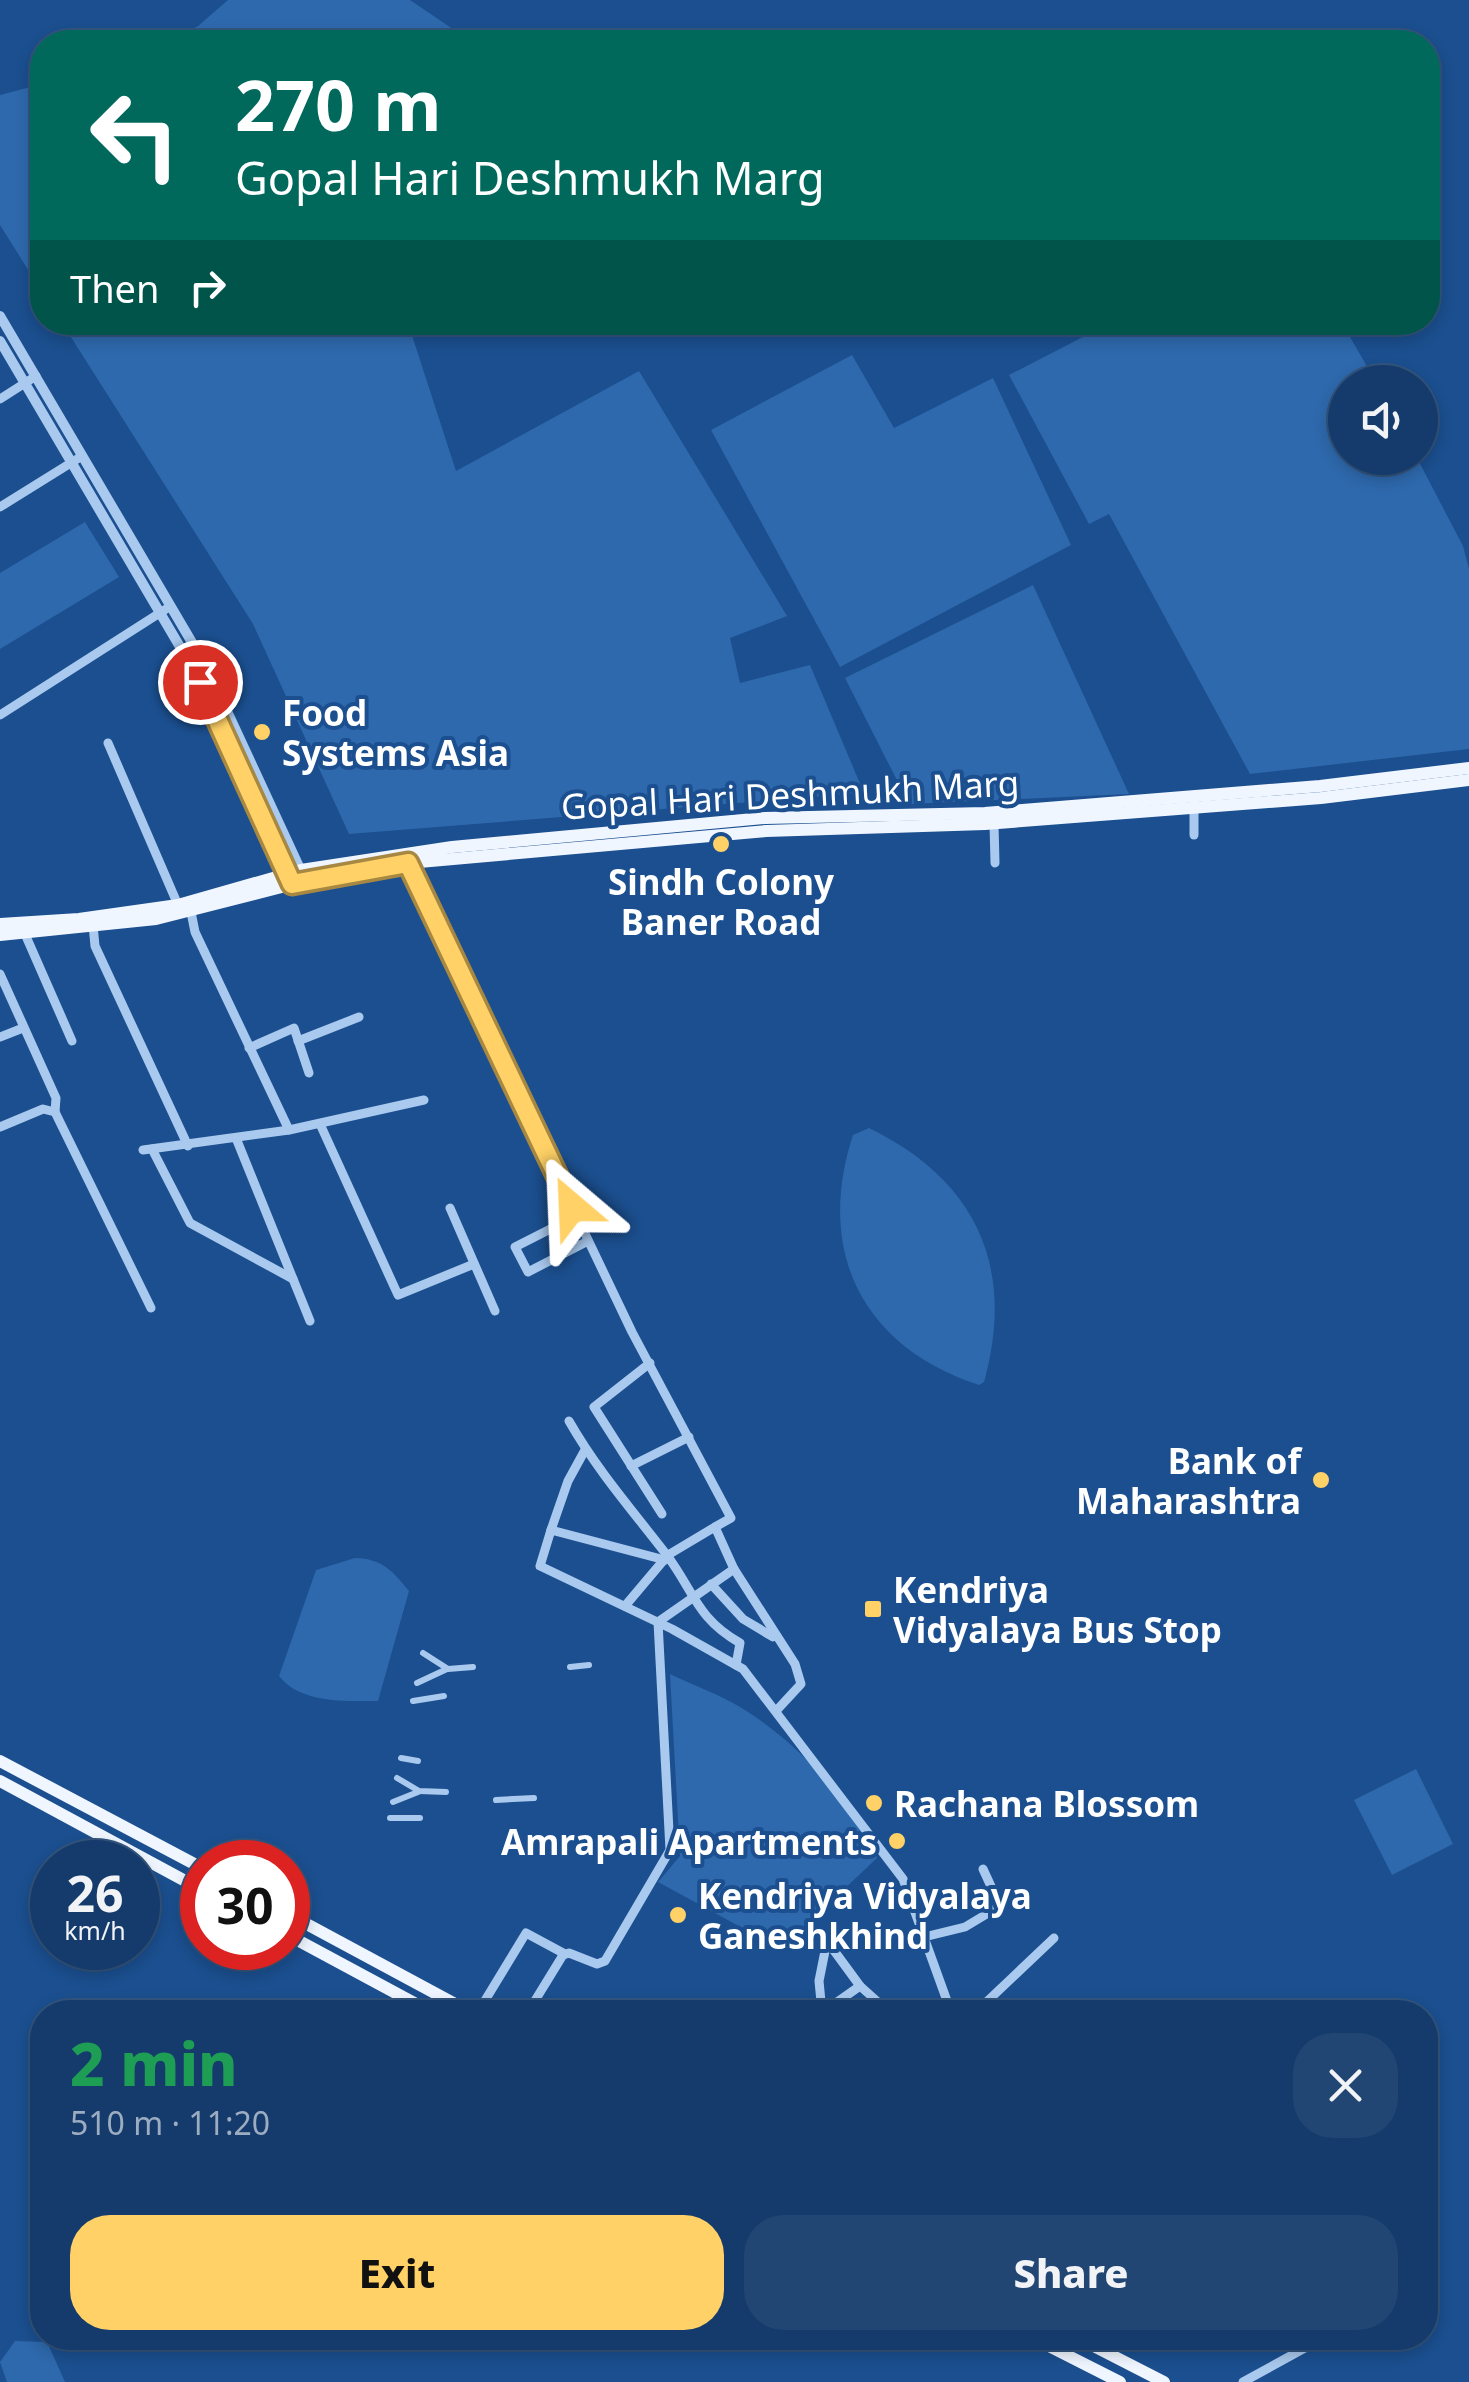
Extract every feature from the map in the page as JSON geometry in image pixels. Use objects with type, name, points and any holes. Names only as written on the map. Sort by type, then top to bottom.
[{"type":"main road","name":"Gopal Hari Deshmukh Marg","points":[[0,935],[185,908],[297,877],[452,848],[985,813],[1320,786],[1469,768]]},
{"type":"main road","name":"Gopal Hari Deshmukh Marg","points":[[297,877],[742,827],[994,824],[1194,805],[1321,798],[1469,780]]},
{"type":"main road","name":"Gopal Hari Deshmukh Marg","points":[[0,924],[93,923]]},
{"type":"main road","points":[[0,1761],[180,1856]]},
{"type":"main road","points":[[0,1780],[180,1878]]},
{"type":"main road","points":[[310,1926],[448,2000]]},
{"type":"main road","points":[[310,1947],[409,2000]]},
{"type":"main road","points":[[1057,2350],[1120,2382]]},
{"type":"main road","points":[[1101,2350],[1164,2382]]},
{"type":"street","points":[[0,316],[202,685],[297,877]]},
{"type":"street","points":[[0,342],[207,668],[297,877]]},
{"type":"street","points":[[0,399],[36,376]]},
{"type":"street","points":[[0,507],[77,459]]},
{"type":"street","points":[[0,715],[170,606]]},
{"type":"street","points":[[108,743],[288,1130]]},
{"type":"street","points":[[1194,805],[1194,835]]},
{"type":"street","points":[[994,824],[995,863]]},
{"type":"street","points":[[408,863],[632,1332],[731,1518],[666,1558],[626,1606]]},
{"type":"street","points":[[93,923],[95,946],[188,1146]]},
{"type":"street","points":[[25,934],[72,1040]]},
{"type":"street","points":[[0,974],[56,1098],[55,1112],[151,1308]]},
{"type":"street","points":[[298,1041],[358,1016]]},
{"type":"street","points":[[0,1037],[23,1028]]},
{"type":"street","points":[[249,1048],[294,1028],[309,1073]]},
{"type":"street","points":[[293,1280],[190,1223],[147,1150],[288,1130],[424,1100]]},
{"type":"street","points":[[0,1127],[42,1109],[55,1112]]},
{"type":"street","points":[[320,1124],[396,1292],[405,1295],[474,1264]]},
{"type":"street","points":[[236,1138],[310,1322]]},
{"type":"street","points":[[450,1208],[495,1311]]},
{"type":"street","points":[[576,1216],[516,1247],[528,1272],[588,1242]]},
{"type":"street","points":[[650,1363],[594,1406],[662,1514]]},
{"type":"street","points":[[569,1422],[707,1622],[740,1642],[736,1666]]},
{"type":"street","points":[[631,1466],[689,1437]]},
{"type":"street","points":[[586,1450],[568,1481],[540,1566],[658,1622],[736,1666],[776,1710],[902,1879],[947,2000]]},
{"type":"street","points":[[715,1528],[734,1569],[801,1684],[776,1710]]},
{"type":"street","points":[[551,1530],[666,1558]]},
{"type":"street","points":[[658,1622],[734,1569]]},
{"type":"street","points":[[711,1584],[743,1618],[780,1642]]},
{"type":"street","points":[[485,2000],[526,1934],[564,1954],[604,1962],[670,1850],[658,1622]]},
{"type":"street","points":[[424,1653],[448,1669]]},
{"type":"street","points":[[570,1667],[589,1665]]},
{"type":"street","points":[[417,1683],[448,1669],[473,1667]]},
{"type":"street","points":[[413,1701],[444,1696]]},
{"type":"street","points":[[401,1758],[418,1760]]},
{"type":"street","points":[[398,1778],[419,1791]]},
{"type":"street","points":[[393,1802],[419,1791],[446,1792]]},
{"type":"street","points":[[496,1800],[534,1798]]},
{"type":"street","points":[[390,1818],[420,1818]]},
{"type":"street","points":[[924,1937],[965,1928],[1000,1906],[983,1869]]},
{"type":"street","points":[[989,2000],[1054,1938]]},
{"type":"street","points":[[821,2000],[819,1981],[827,1941],[860,1986],[876,2000]]},
{"type":"street","points":[[535,2000],[564,1954]]},
{"type":"street","points":[[840,2000],[860,1986]]},
{"type":"street","points":[[1243,2382],[1301,2350]]},
{"type":"shaded area","points":[[228,0],[410,0],[454,30],[190,30]]},
{"type":"shaded area","points":[[30,87],[30,273],[0,225],[0,95]]},
{"type":"shaded area","points":[[70,335],[412,335],[456,471],[639,371],[787,616],[730,638],[740,683],[810,665],[864,793],[349,834],[253,624]]},
{"type":"shaded area","points":[[1087,335],[1349,335],[1366,365],[1328,365],[1328,475],[1426,475],[1463,546],[1469,569],[1469,749],[1250,774],[1109,514],[1089,524],[1009,375]]},
{"type":"shaded area","points":[[852,355],[894,428],[993,378],[1071,545],[840,667],[711,430]]},
{"type":"shaded area","points":[[85,522],[119,577],[0,649],[0,573]]},
{"type":"shaded area","points":[[1033,585],[1129,794],[909,804],[845,678]]},
{"type":"shaded area","points":[[869,1128],[937,1173],[961,1201],[979,1231],[990,1265],[995,1301],[993,1340],[984,1382],[979,1385],[938,1368],[905,1346],[878,1320],[858,1289],[845,1255],[840,1218],[843,1177],[853,1135]]},
{"type":"shaded area","points":[[355,1558],[386,1567],[409,1591],[378,1701],[338,1700],[299,1692],[279,1676],[316,1570]]},
{"type":"shaded area","points":[[670,1674],[733,1703],[775,1731],[837,1792],[877,1858],[781,1949],[658,1882],[680,1856]]},
{"type":"shaded area","points":[[1416,1769],[1453,1844],[1392,1875],[1354,1800]]},
{"type":"shaded area","points":[[15,2341],[30,2341],[30,2350],[51,2350],[65,2382],[7,2382],[0,2362]]},
{"type":"place","name":"Food Systems Asia","points":[[262,732]]},
{"type":"place","name":"Sindh Colony Baner Road","points":[[721,844]]},
{"type":"place","name":"Bank of Maharashtra","points":[[1321,1480]]},
{"type":"place","name":"Kendriya Vidyalaya Bus Stop","points":[[873,1609]]},
{"type":"place","name":"Rachana Blossom","points":[[874,1803]]},
{"type":"place","name":"Amrapali Apartments","points":[[897,1841]]},
{"type":"place","name":"Kendriya Vidyalaya Ganeshkhind","points":[[678,1915]]},
{"type":"route","points":[[200,682],[292,884],[408,863],[572,1207]]}]
